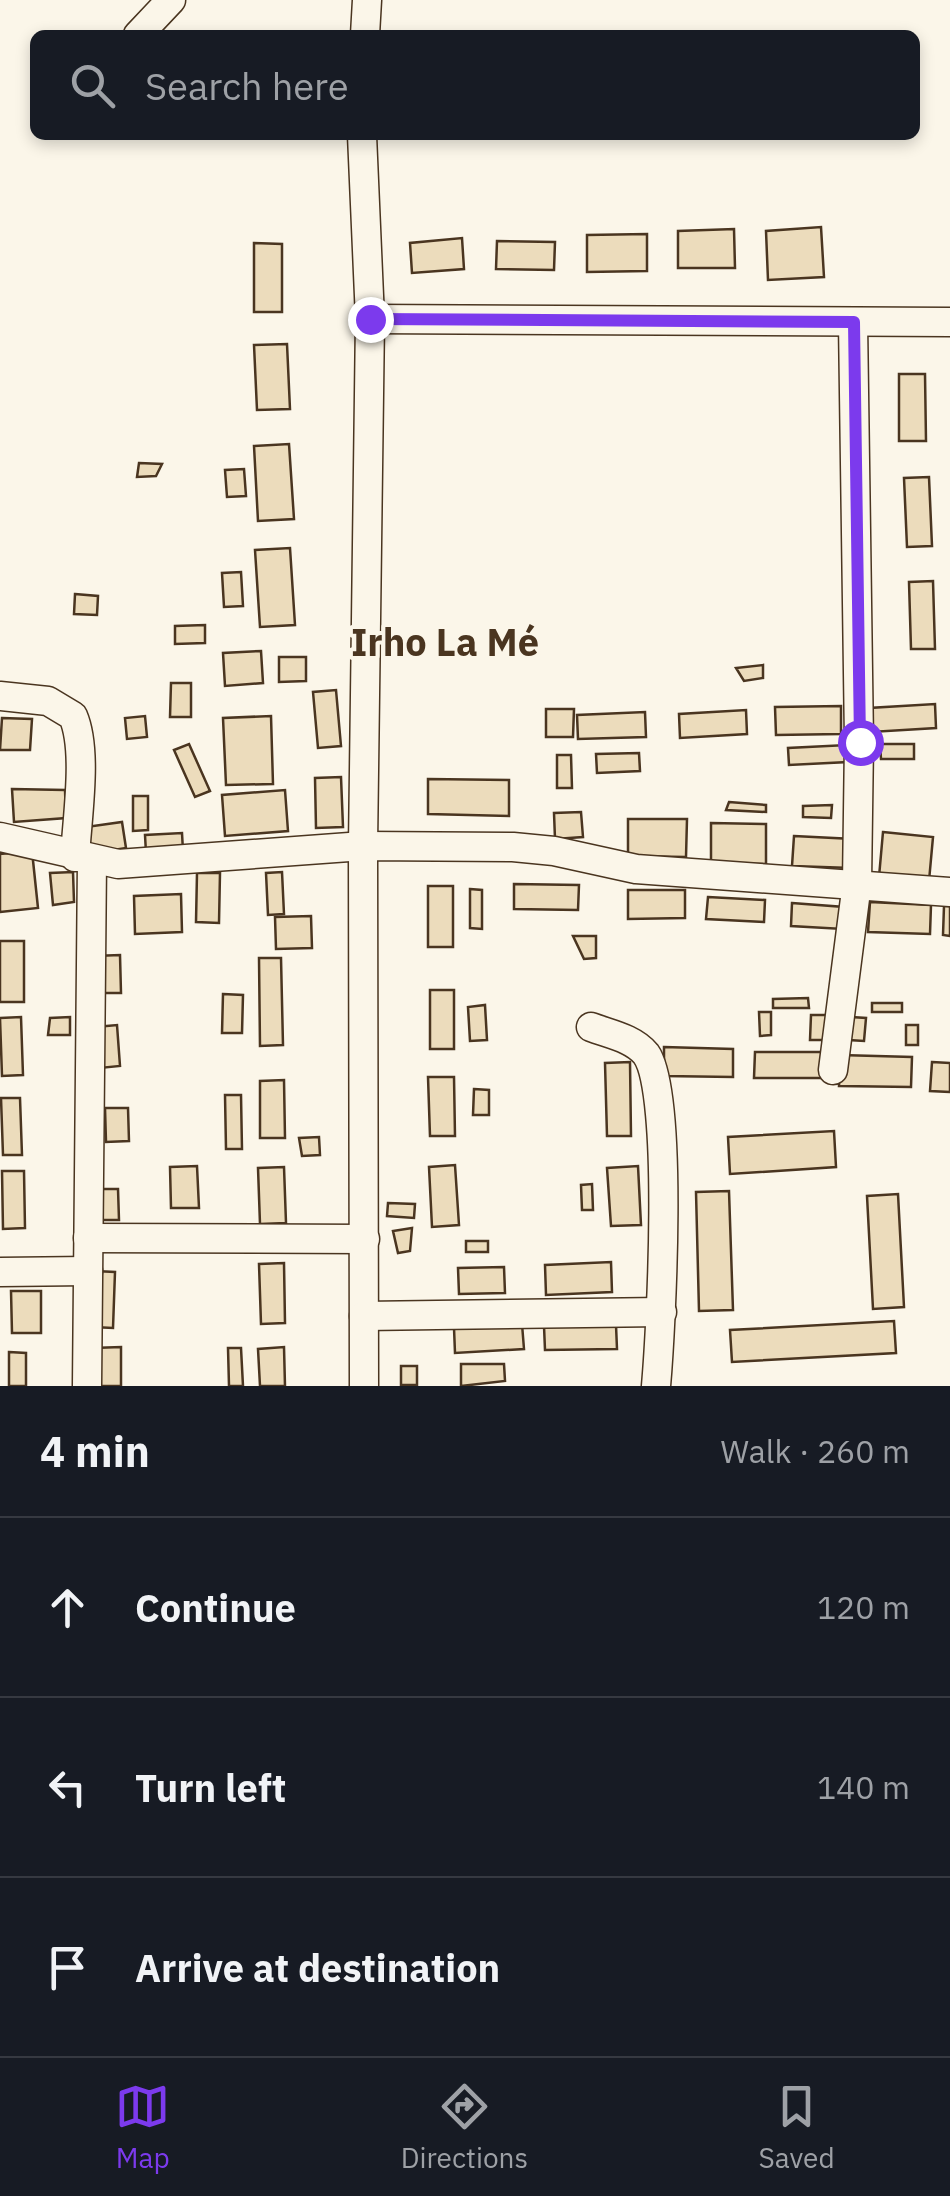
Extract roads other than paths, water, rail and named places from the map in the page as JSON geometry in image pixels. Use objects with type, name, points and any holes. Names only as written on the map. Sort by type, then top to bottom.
[{"type":"street","points":[[143,30],[171,0]]},
{"type":"street","points":[[365,30],[367,0]]},
{"type":"street","points":[[362,140],[370,319],[363,846],[364,1386]]},
{"type":"street","points":[[370,319],[950,322]]},
{"type":"street","points":[[834,1070],[857,883],[860,742],[854,322]]},
{"type":"street","points":[[0,696],[48,701],[72,716],[78,752],[84,858],[87,1386]]},
{"type":"street","points":[[0,837],[84,858],[132,863],[363,846],[512,847],[554,851],[636,869],[950,892]]},
{"type":"street","points":[[591,1027],[635,1044],[649,1059],[656,1081],[662,1200],[662,1312],[656,1386]]},
{"type":"street","points":[[88,1238],[364,1239]]},
{"type":"street","points":[[0,1272],[88,1272]]},
{"type":"street","points":[[364,1316],[662,1312]]},
{"type":"district","name":"Irho La Mé","points":[[445,641]]}]
